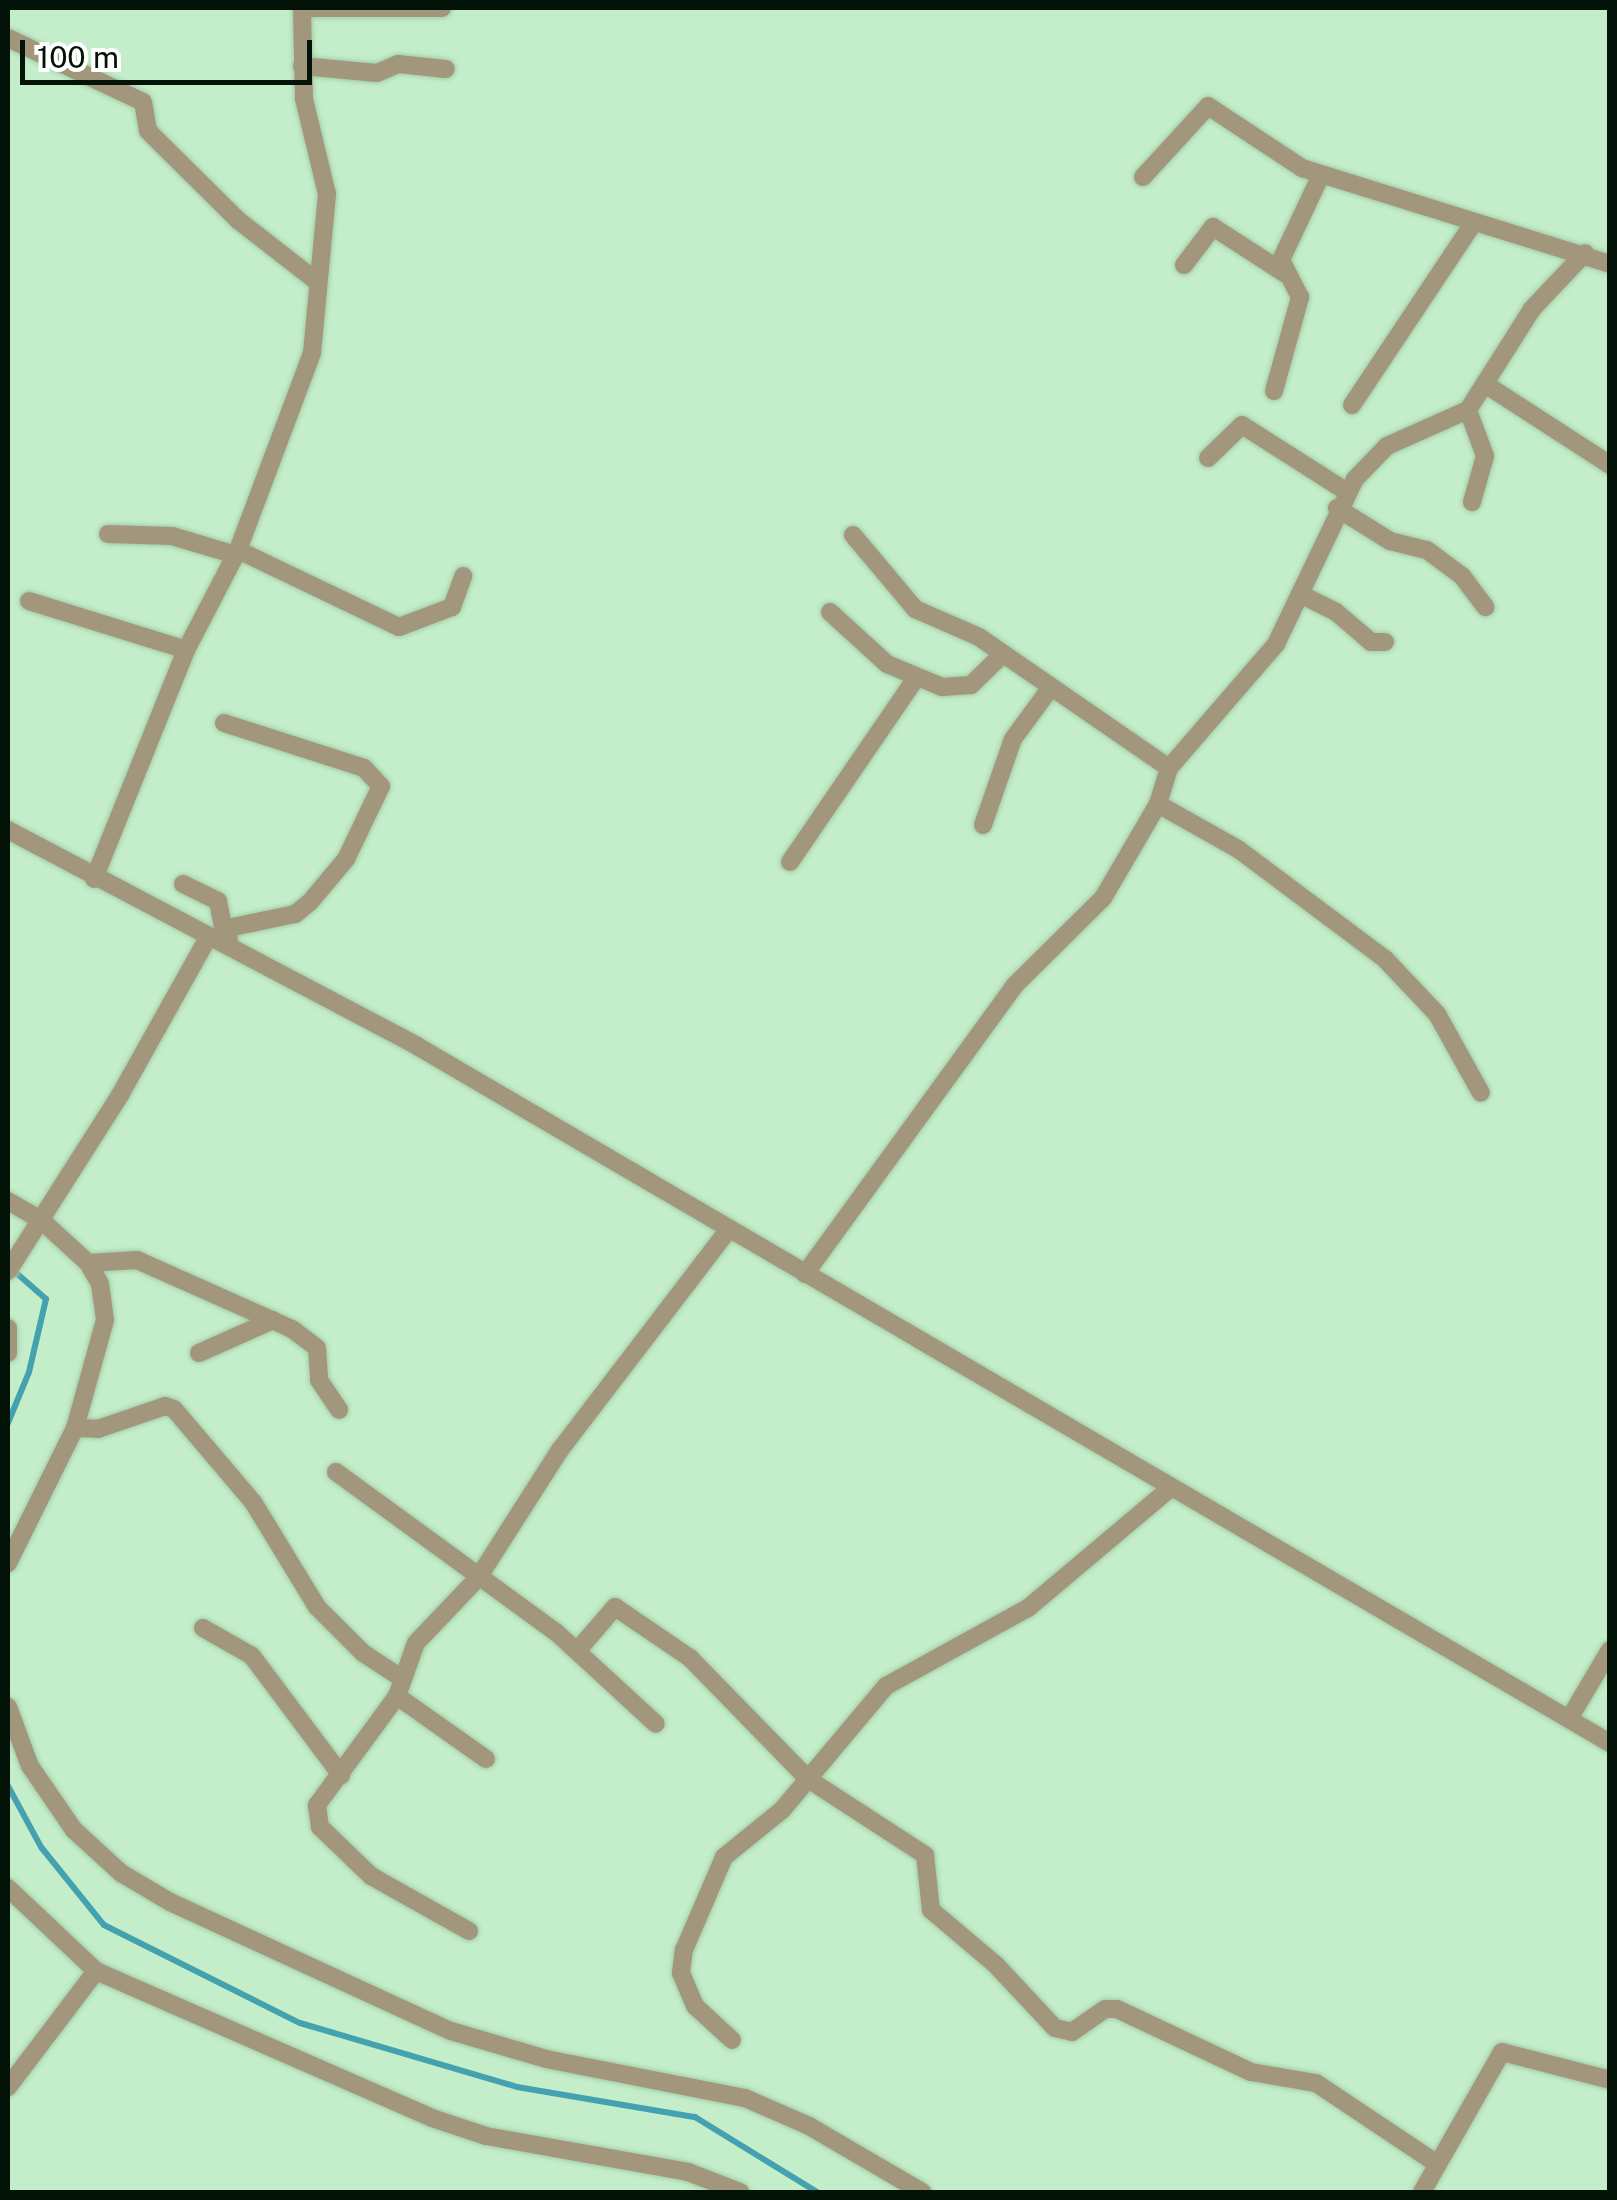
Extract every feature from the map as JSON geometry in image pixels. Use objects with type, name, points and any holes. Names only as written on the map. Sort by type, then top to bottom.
[{"type":"street","points":[[94,879],[186,650],[237,552],[312,353],[315,280],[327,194],[302,66],[302,8],[442,8]]},
{"type":"street","points":[[8,38],[142,102],[148,131],[240,220],[315,280]]},
{"type":"street","points":[[302,66],[376,73],[398,64],[446,68]]},
{"type":"street","points":[[1143,177],[1208,106],[1276,153],[1322,174],[1585,253],[1610,264]]},
{"type":"street","points":[[1274,391],[1300,297],[1284,273],[1281,260],[1322,174]]},
{"type":"street","points":[[1352,405],[1474,222]]},
{"type":"street","points":[[1184,264],[1213,227],[1284,273]]},
{"type":"street","points":[[805,1274],[1016,986],[1091,915],[1158,804],[1169,768],[1259,669],[1300,594],[1342,500],[1387,446],[1468,410],[1532,309],[1585,253]]},
{"type":"street","points":[[1485,384],[1610,465]]},
{"type":"street","points":[[1468,410],[1485,456],[1472,502]]},
{"type":"street","points":[[1208,458],[1242,425],[1390,541],[1428,550],[1462,576],[1486,607]]},
{"type":"street","points":[[108,534],[172,536],[237,552],[400,627],[452,607],[463,576]]},
{"type":"street","points":[[853,535],[914,609],[979,637],[1049,690],[1169,768]]},
{"type":"street","points":[[1300,594],[1336,612],[1371,642],[1385,642]]},
{"type":"street","points":[[29,601],[186,650]]},
{"type":"street","points":[[830,612],[888,664],[916,678],[959,689],[1002,655]]},
{"type":"street","points":[[790,862],[916,678]]},
{"type":"street","points":[[982,824],[1013,738],[1049,690]]},
{"type":"street","points":[[220,938],[303,909],[346,859],[382,786],[364,768],[224,723]]},
{"type":"street","points":[[1158,804],[1238,849],[1385,959],[1437,1014],[1481,1094]]},
{"type":"street","points":[[8,830],[94,879],[220,938],[416,1046],[1168,1490],[1610,1743]]},
{"type":"street","points":[[8,1271],[220,938],[218,901],[183,884]]},
{"type":"street","points":[[8,1201],[88,1263],[100,1284],[105,1320],[75,1428],[8,1563]]},
{"type":"street","points":[[469,1931],[371,1876],[320,1827],[317,1805],[398,1687],[425,1631],[478,1578],[560,1450],[728,1230]]},
{"type":"street","points":[[88,1263],[137,1260],[273,1320],[317,1348],[318,1380],[339,1410]]},
{"type":"street","points":[[198,1353],[273,1320]]},
{"type":"street","points":[[8,1328],[8,1353]]},
{"type":"street","points":[[75,1428],[98,1429],[165,1406],[174,1409],[252,1502],[318,1607],[398,1687],[486,1759]]},
{"type":"street","points":[[336,1472],[577,1650],[656,1724]]},
{"type":"street","points":[[732,2040],[687,1994],[684,1950],[724,1857],[782,1810],[886,1686],[1028,1608],[1168,1490]]},
{"type":"street","points":[[577,1650],[609,1610],[618,1608],[690,1658],[808,1779],[925,1854],[931,1910],[996,1965],[1055,2028],[1072,2032],[1117,2009],[1251,2072],[1316,2084],[1436,2163]]},
{"type":"street","points":[[202,1628],[252,1656],[320,1756],[341,1775]]},
{"type":"street","points":[[1569,1720],[1610,1650]]},
{"type":"street","points":[[8,1707],[30,1766],[74,1830],[121,1873],[170,1902],[451,2031],[546,2059],[759,2104],[922,2192]]},
{"type":"street","points":[[8,1888],[96,1970],[470,2132],[688,2172],[740,2192]]},
{"type":"street","points":[[8,2087],[96,1970]]},
{"type":"street","points":[[1422,2192],[1502,2052],[1610,2080]]},
{"type":"waterway","points":[[8,1423],[29,1372],[46,1299],[13,1270]]},
{"type":"waterway","points":[[8,1786],[41,1847],[104,1925],[300,2023],[517,2087],[695,2117],[817,2192]]}]
